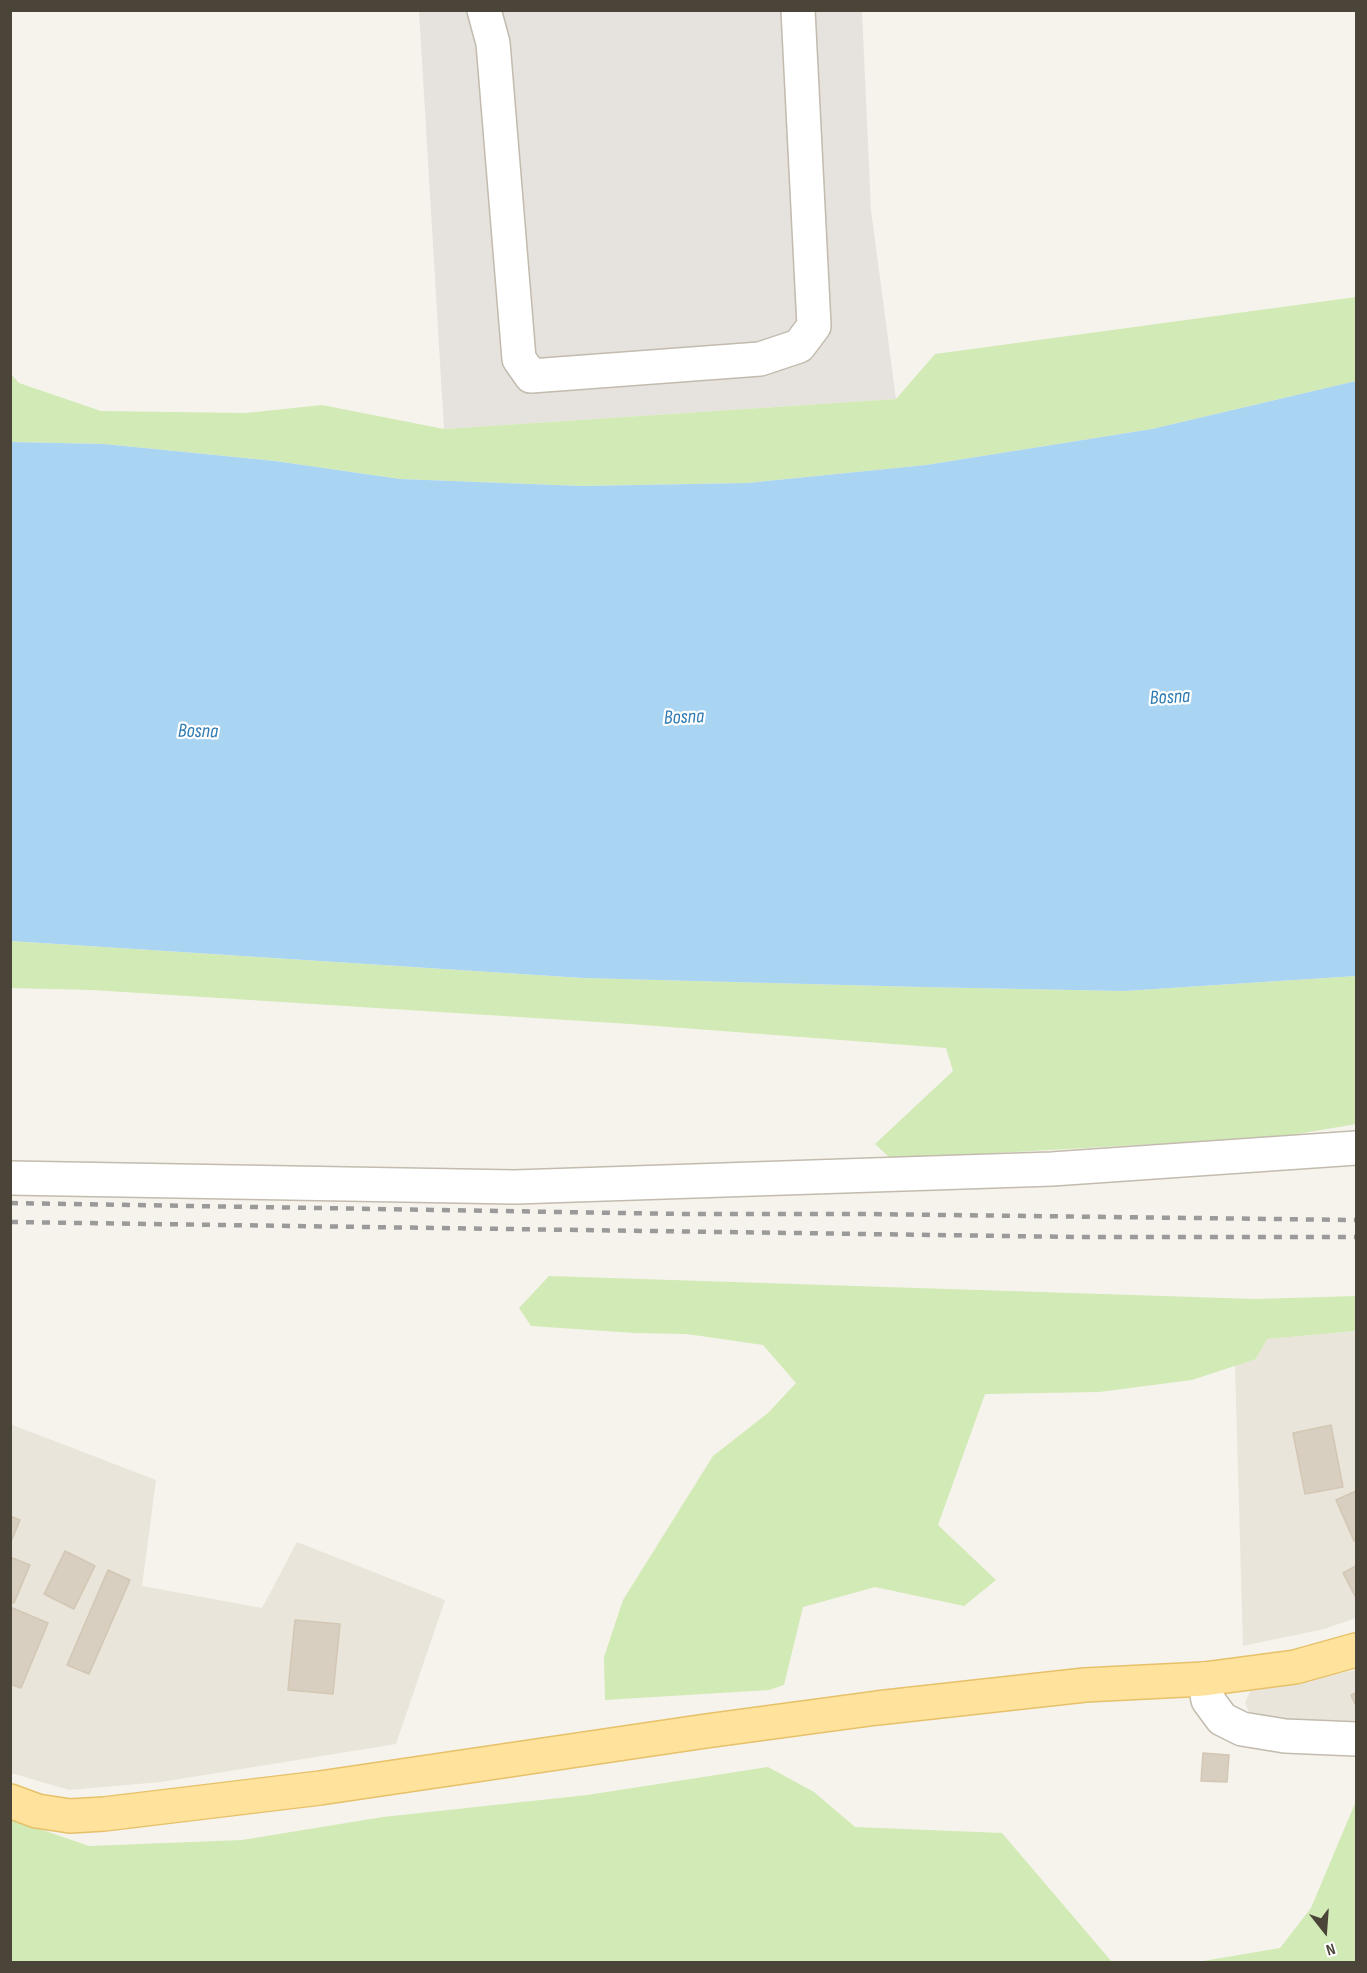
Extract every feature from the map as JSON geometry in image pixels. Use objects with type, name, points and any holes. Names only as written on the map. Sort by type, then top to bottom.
[{"type":"main road","points":[[10,1801],[37,1811],[59,1815],[104,1814],[320,1788],[877,1708],[1085,1685],[1204,1680],[1295,1667],[1356,1650]]},
{"type":"street","points":[[484,10],[493,43],[519,359],[531,376],[760,359],[799,346],[814,326],[798,10]]},
{"type":"street","points":[[10,1178],[515,1187],[1052,1169],[1356,1148]]},
{"type":"street","points":[[1204,1680],[1208,1700],[1222,1719],[1242,1729],[1285,1736],[1356,1739]]},
{"type":"shaded area","points":[[419,11],[862,11],[871,210],[896,399],[444,429]]},
{"type":"shaded area","points":[[1356,1331],[1356,1618],[1324,1629],[1243,1646],[1235,1365],[1256,1359],[1267,1339]]},
{"type":"shaded area","points":[[10,1424],[156,1480],[142,1586],[262,1608],[297,1542],[445,1600],[396,1744],[161,1782],[69,1790],[11,1773]]},
{"type":"shaded area","points":[[1356,1670],[1356,1727],[1251,1716],[1245,1703],[1250,1691]]},
{"type":"green space","points":[[1356,297],[1356,381],[1152,429],[926,465],[747,483],[582,486],[400,479],[275,461],[104,444],[11,442],[10,373],[19,383],[101,411],[246,413],[322,405],[444,429],[896,399],[935,354]]},
{"type":"green space","points":[[10,941],[583,978],[921,987],[1124,991],[1356,976],[1356,1124],[1280,1137],[891,1159],[875,1144],[953,1071],[946,1048],[630,1024],[92,990],[11,988]]},
{"type":"green space","points":[[549,1276],[1255,1299],[1356,1296],[1356,1331],[1267,1339],[1256,1359],[1192,1380],[1099,1392],[985,1394],[938,1525],[996,1580],[964,1606],[875,1587],[803,1607],[784,1685],[769,1690],[605,1700],[604,1657],[623,1600],[713,1456],[768,1413],[796,1383],[763,1345],[687,1334],[531,1326],[519,1308]]},
{"type":"green space","points":[[768,1767],[814,1792],[855,1827],[1002,1833],[1112,1962],[11,1962],[11,1819],[89,1846],[242,1840],[383,1817],[587,1795]]},
{"type":"green space","points":[[1356,1801],[1356,1962],[1197,1962],[1280,1948],[1311,1908]]},
{"type":"water","name":"Bosna","points":[[1356,381],[1356,976],[1124,991],[921,987],[583,978],[11,941],[11,442],[104,444],[275,461],[400,479],[582,486],[747,483],[926,465],[1152,429]]},
{"type":"building","points":[[1331,1425],[1343,1487],[1305,1494],[1293,1433]]},
{"type":"building","points":[[1356,1491],[1356,1540],[1354,1541],[1336,1500]]},
{"type":"building","points":[[10,1516],[20,1520],[10,1544]]},
{"type":"building","points":[[65,1551],[95,1566],[74,1609],[44,1594]]},
{"type":"building","points":[[10,1557],[30,1565],[14,1603],[10,1602]]},
{"type":"building","points":[[1356,1566],[1356,1595],[1355,1596],[1343,1573]]},
{"type":"building","points":[[108,1570],[130,1580],[89,1674],[67,1665]]},
{"type":"building","points":[[10,1607],[48,1623],[21,1688],[10,1684]]},
{"type":"building","points":[[295,1620],[340,1624],[333,1694],[288,1690]]},
{"type":"building","points":[[1356,1693],[1356,1706],[1351,1695]]},
{"type":"building","points":[[1203,1753],[1229,1755],[1227,1782],[1201,1781]]},
{"type":"railway","points":[[10,1203],[683,1214],[1356,1220]]},
{"type":"railway","points":[[10,1222],[1078,1237],[1356,1237]]}]
